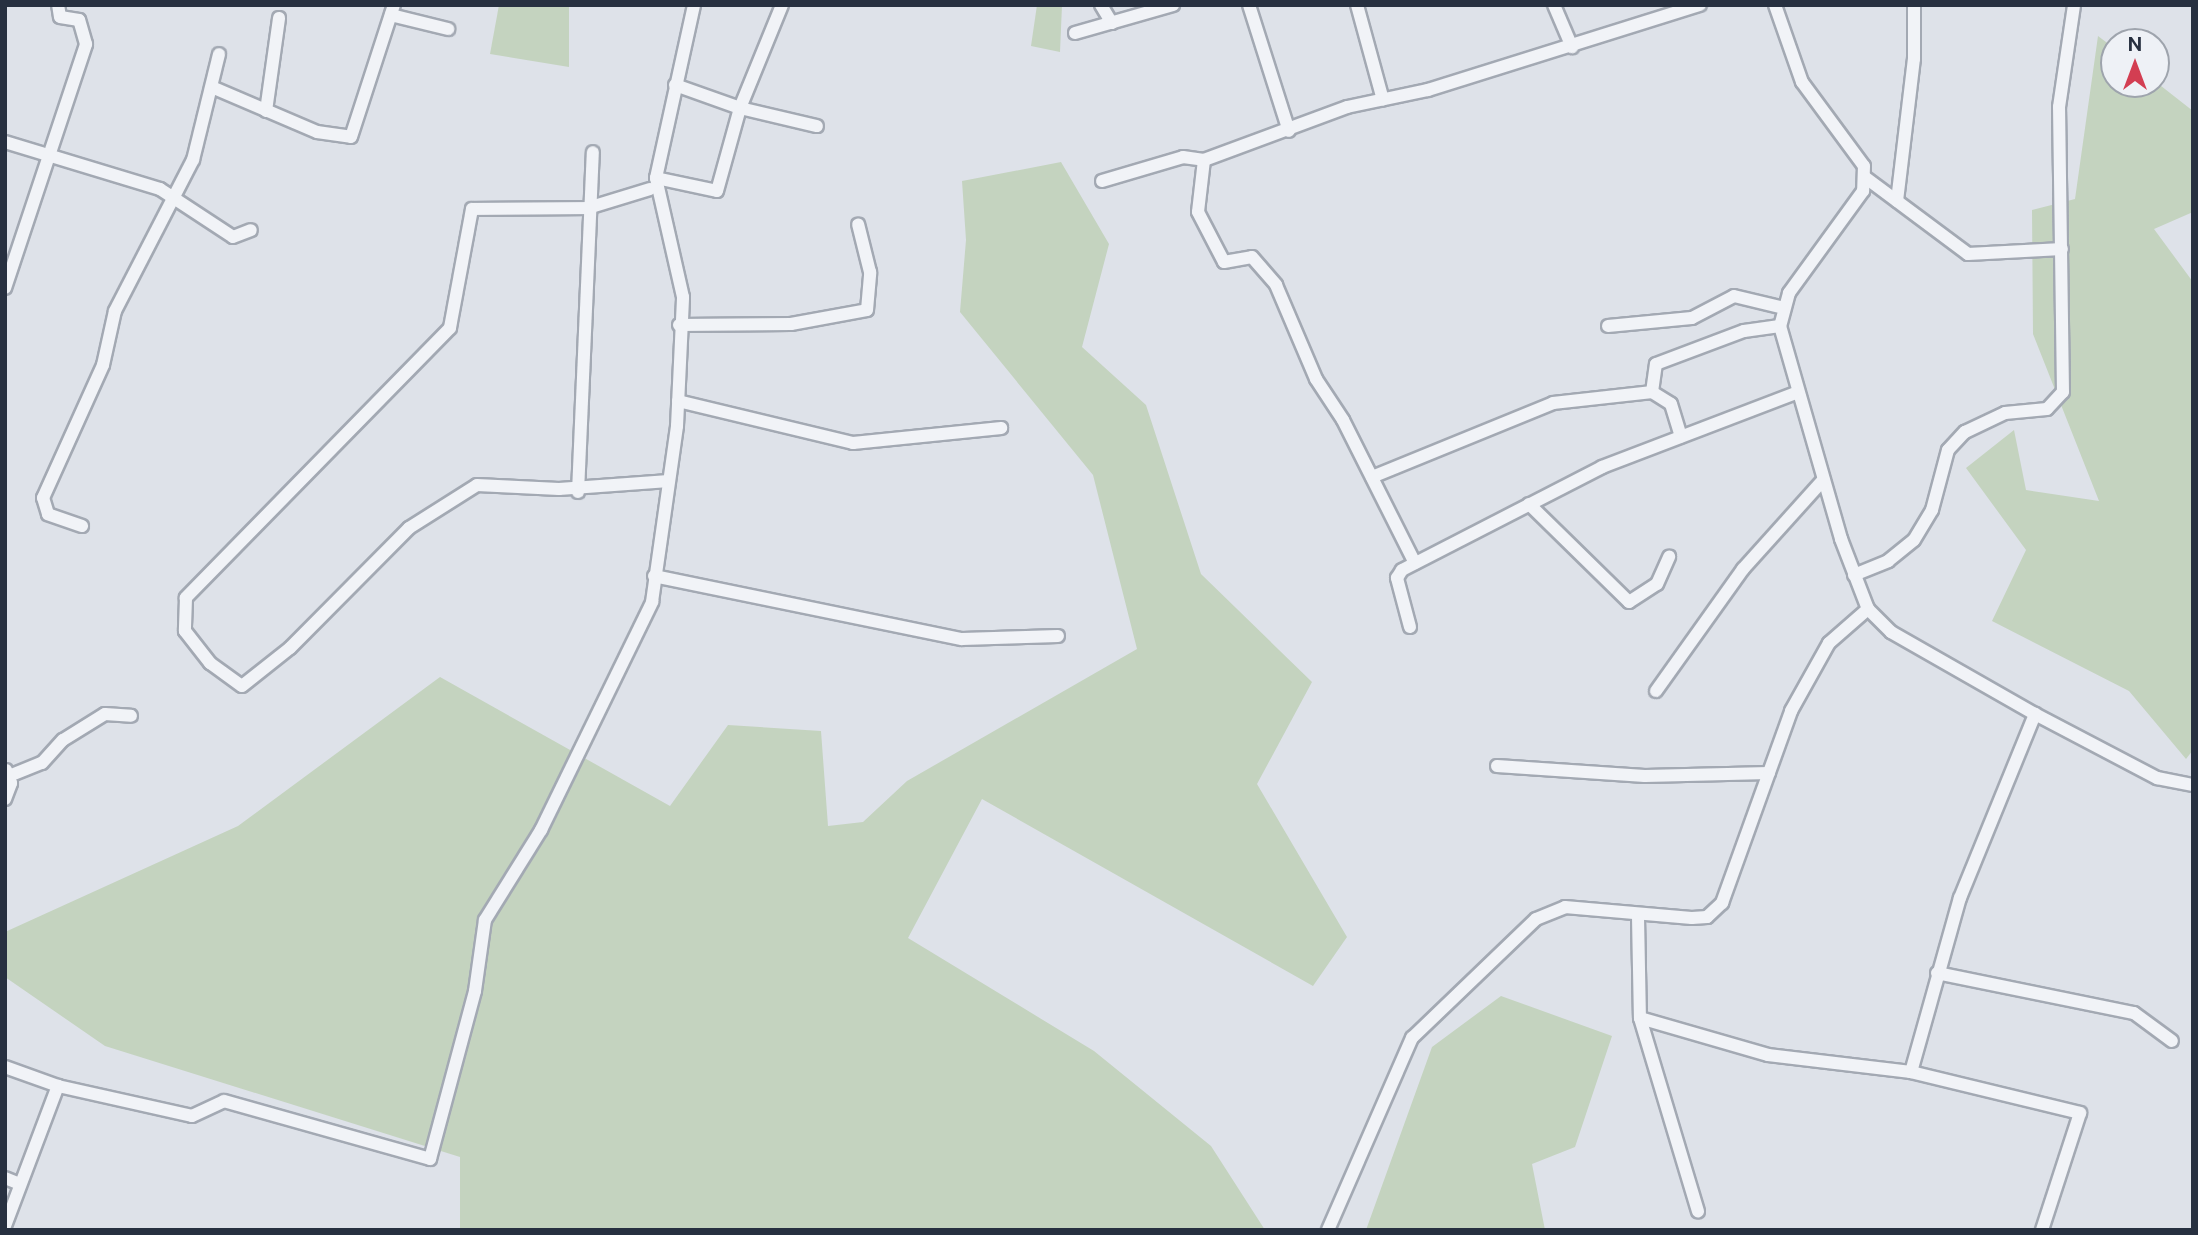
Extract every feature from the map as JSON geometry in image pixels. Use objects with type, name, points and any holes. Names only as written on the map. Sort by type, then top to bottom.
[{"type":"street","points":[[5,288],[54,155],[86,44],[79,20],[60,17],[58,5]]},
{"type":"street","points":[[5,1067],[58,1086],[192,1116],[224,1101],[430,1159],[475,991],[485,920],[541,830],[652,602],[678,401],[683,298],[653,184],[694,5]]},
{"type":"street","points":[[669,481],[578,490],[477,485],[409,528],[290,648],[242,686],[209,663],[185,631],[186,598],[450,328],[472,209],[587,208],[653,184],[717,191],[740,108],[782,5]]},
{"type":"street","points":[[1101,5],[1112,23]]},
{"type":"street","points":[[1074,33],[1112,23],[1151,8],[1173,5]]},
{"type":"street","points":[[1249,5],[1289,130]]},
{"type":"street","points":[[1357,5],[1383,100]]},
{"type":"street","points":[[1554,5],[1572,47]]},
{"type":"street","points":[[1102,181],[1183,157],[1204,160],[1383,100],[1572,47],[1700,5]]},
{"type":"street","points":[[1775,5],[1802,82],[1857,152],[1866,178],[1864,191],[1784,308],[1780,326],[1796,393],[1823,480],[1868,609],[1891,632],[2035,715],[2157,778],[2193,785]]},
{"type":"street","points":[[1897,201],[1914,59],[1914,5]]},
{"type":"street","points":[[1854,575],[1888,561],[1914,540],[1932,510],[1948,450],[1965,432],[2005,413],[2056,403],[2065,379],[2060,80],[2074,5]]},
{"type":"street","points":[[214,88],[266,111],[351,137],[392,10],[447,29]]},
{"type":"street","points":[[266,111],[279,18]]},
{"type":"street","points":[[82,526],[48,514],[43,498],[103,365],[115,311],[176,195],[214,88],[219,54]]},
{"type":"street","points":[[674,85],[740,108],[817,126]]},
{"type":"street","points":[[5,142],[176,195],[227,235],[238,238],[251,230]]},
{"type":"street","points":[[578,490],[587,208],[593,152]]},
{"type":"street","points":[[1204,160],[1198,212],[1208,232],[1224,262],[1252,257],[1276,285],[1316,379],[1371,477],[1415,564]]},
{"type":"street","points":[[1866,178],[1968,254],[2062,249]]},
{"type":"street","points":[[680,325],[791,324],[867,310],[870,272],[858,224]]},
{"type":"street","points":[[1608,326],[1692,318],[1734,296],[1784,308]]},
{"type":"street","points":[[1651,392],[1656,364],[1744,331],[1780,326]]},
{"type":"street","points":[[1371,477],[1553,403],[1651,392],[1671,404],[1681,437]]},
{"type":"street","points":[[1410,627],[1397,578],[1415,564],[1529,504],[1681,437],[1796,393]]},
{"type":"street","points":[[678,401],[853,443],[1001,428]]},
{"type":"street","points":[[1656,691],[1743,569],[1823,480]]},
{"type":"street","points":[[1529,504],[1629,602],[1657,584],[1669,557]]},
{"type":"street","points":[[655,576],[962,639],[1058,636]]},
{"type":"street","points":[[1328,1230],[1412,1038],[1428,1017],[1551,910],[1638,917],[1707,917],[1722,903],[1791,711],[1829,643],[1868,609]]},
{"type":"street","points":[[5,799],[7,772],[42,763],[63,740],[105,714],[131,716]]},
{"type":"street","points":[[1911,1072],[1937,973],[1991,813],[2035,715]]},
{"type":"street","points":[[1497,766],[1645,776],[1769,773]]},
{"type":"street","points":[[1638,917],[1640,1018],[1698,1211]]},
{"type":"street","points":[[1937,973],[2134,1013],[2172,1041]]},
{"type":"street","points":[[1640,1018],[1768,1055],[1911,1072],[2080,1113],[2042,1230]]},
{"type":"street","points":[[5,1226],[58,1086]]},
{"type":"street","points":[[5,1178],[20,1184]]},
{"type":"green space","points":[[499,5],[569,5],[569,67],[490,54]]},
{"type":"green space","points":[[1037,5],[1062,5],[1060,52],[1031,46]]},
{"type":"green space","points":[[2098,36],[2100,98],[2170,98],[2170,93],[2193,111],[2193,212],[2154,229],[2193,282],[2193,750],[2186,759],[2129,691],[1992,621],[2026,550],[1966,468],[2014,430],[2026,490],[2099,501],[2033,334],[2032,210],[2075,199]]},
{"type":"green space","points":[[1061,162],[1109,244],[1082,347],[1146,405],[1201,574],[1312,682],[1257,784],[1347,937],[1313,986],[982,799],[908,938],[1094,1051],[1211,1146],[1265,1230],[460,1230],[460,1157],[105,1046],[5,977],[5,932],[238,826],[440,677],[670,806],[728,725],[821,731],[828,826],[863,822],[907,781],[1137,649],[1093,475],[960,312],[966,240],[962,181]]},
{"type":"green space","points":[[1501,996],[1612,1036],[1575,1147],[1532,1164],[1545,1230],[1366,1230],[1432,1047]]}]
